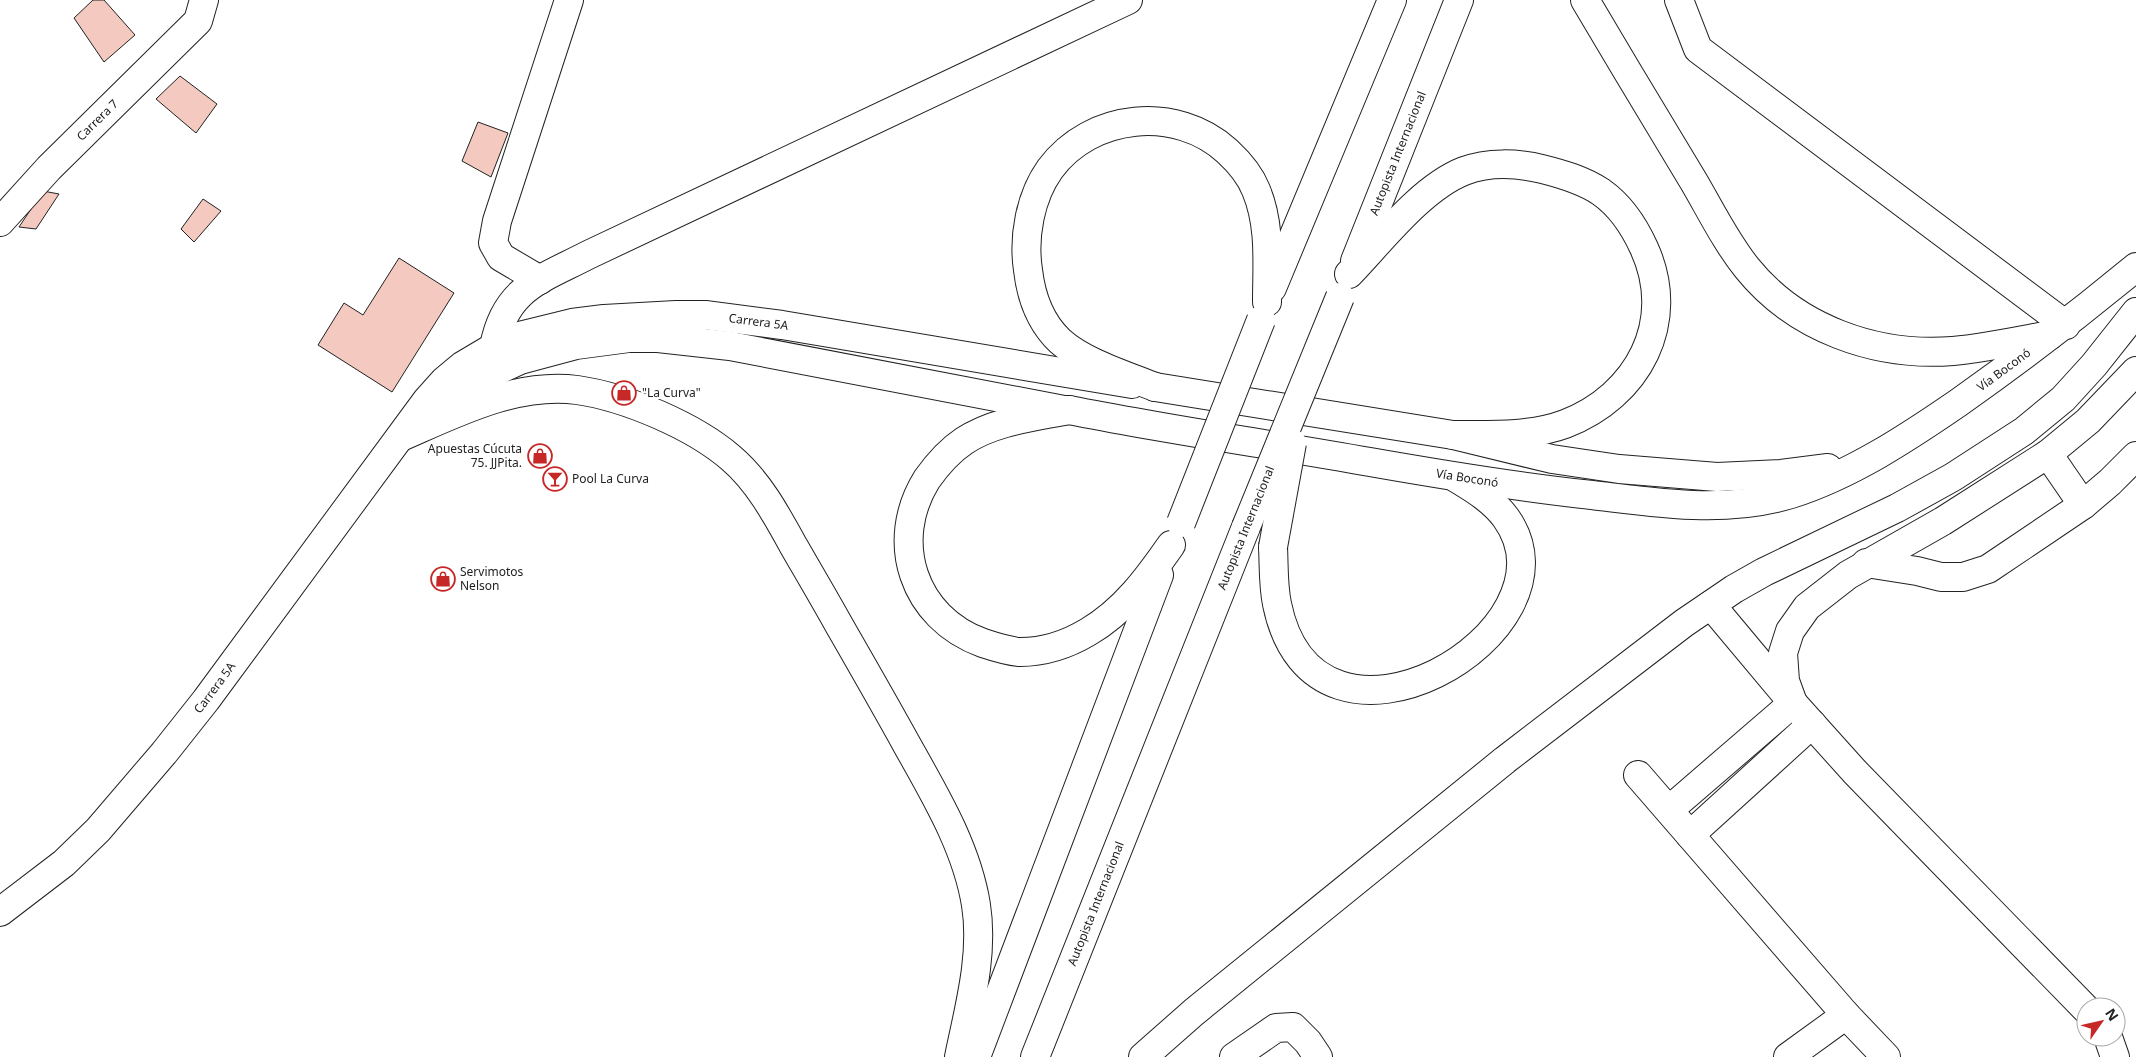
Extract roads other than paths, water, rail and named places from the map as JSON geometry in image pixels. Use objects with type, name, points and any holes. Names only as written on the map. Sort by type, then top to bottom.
[{"type":"main road","points":[[540,280],[501,257],[493,243],[497,220],[569,0]]},
{"type":"main road","points":[[494,347],[498,326],[507,308],[521,293],[540,280],[588,255],[1128,0]]},
{"type":"main road","points":[[976,1057],[1176,534],[1264,311],[1392,0]]},
{"type":"main road","name":"Autopista Internacional","points":[[1035,1057],[1459,0]]},
{"type":"main road","points":[[1585,0],[1736,254],[1778,300],[1812,323],[1833,333],[1873,346],[1902,350],[1952,351],[2058,330]]},
{"type":"main road","points":[[1679,0],[1698,49],[2058,330]]},
{"type":"main road","name":"Carrera 7","points":[[0,222],[49,168],[201,10]]},
{"type":"main road","points":[[1154,387],[1086,358],[1072,350],[1053,334],[1040,315],[1036,305],[1026,261],[1028,227],[1034,203],[1050,169],[1082,140],[1108,127],[1145,120],[1187,126],[1221,145],[1243,168],[1256,189],[1261,202],[1267,230],[1264,311]]},
{"type":"main road","points":[[1344,285],[1421,199],[1456,175],[1481,166],[1523,165],[1573,177],[1608,198],[1625,215],[1637,232],[1650,261],[1655,280],[1655,324],[1644,357],[1626,384],[1601,405],[1564,425],[1521,433],[1452,435]]},
{"type":"main road","name":"Vía Boconó","points":[[1069,410],[1456,478],[1638,501],[1725,506],[1792,494],[1812,487],[1862,463],[1928,423],[2000,374],[2136,267]]},
{"type":"main road","points":[[1143,1057],[1194,1012],[1506,760],[1614,675],[1711,605],[1764,572],[1897,508],[1953,477],[2024,432],[2063,399],[2094,365],[2136,312]]},
{"type":"main road","name":"Carrera 5A","points":[[0,912],[64,863],[127,798],[206,700],[427,400],[444,381],[462,366],[494,347],[540,330],[572,323],[635,316],[705,315],[782,325],[1154,387]]},
{"type":"main road","name":"Carrera 5A","points":[[401,437],[470,383],[520,360],[576,345],[629,338],[676,340],[730,346],[1069,410]]},
{"type":"main road","points":[[1793,704],[1786,681],[1783,653],[1790,631],[1807,607],[1834,584],[1866,563],[1944,521],[2048,454],[2088,421],[2136,371]]},
{"type":"main road","name":"Vía Boconó","points":[[1154,387],[1452,435],[1552,458],[1660,474],[1751,476],[1806,472],[1862,463]]},
{"type":"main road","points":[[1302,388],[1273,547],[1274,580],[1277,604],[1283,622],[1299,653],[1312,669],[1329,681],[1360,691],[1381,690],[1416,682],[1464,656],[1483,640],[1511,606],[1520,582],[1521,557],[1507,519],[1484,496],[1456,478]]},
{"type":"main road","points":[[401,437],[499,398],[547,389],[578,390],[600,395],[673,421],[704,438],[744,470],[779,519],[922,771],[960,851],[974,892],[978,931],[974,976],[959,1057]]},
{"type":"main road","points":[[1069,410],[1034,416],[981,433],[964,441],[946,456],[932,472],[913,507],[908,546],[910,564],[916,582],[935,612],[962,634],[993,647],[1019,652],[1054,647],[1090,631],[1121,607],[1134,594],[1176,534]]},
{"type":"main road","points":[[2048,454],[2083,505]]},
{"type":"main road","points":[[1866,563],[1918,571],[1941,577],[1963,577],[1988,569],[2083,505],[2136,456]]},
{"type":"main road","points":[[1711,605],[1793,704],[2076,999]]},
{"type":"main road","points":[[1669,810],[1793,704]]},
{"type":"main road","points":[[1690,835],[1812,724]]},
{"type":"main road","points":[[1638,775],[1846,1015],[1886,1057]]},
{"type":"main road","points":[[1788,1057],[1846,1015]]},
{"type":"main road","points":[[1234,1057],[1276,1028],[1293,1028],[1308,1042],[1318,1057]]},
{"type":"place","name":"\"La Curva\"","points":[[624,393]]},
{"type":"place","name":"Apuestas Cúcuta 75. JJPita.","points":[[540,456]]},
{"type":"place","name":"Pool La Curva","points":[[555,479]]},
{"type":"place","name":"Servimotos Nelson","points":[[443,579]]}]
